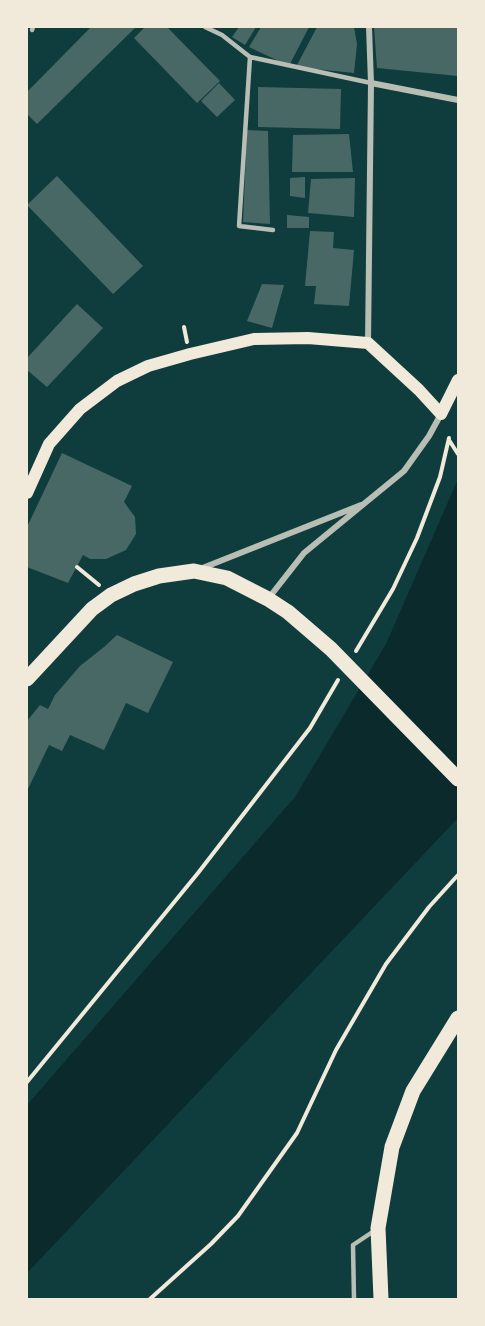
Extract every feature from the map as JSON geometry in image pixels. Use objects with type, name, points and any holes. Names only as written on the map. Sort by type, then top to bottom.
[{"type":"main road","points":[[27,492],[49,444],[80,409],[117,381],[148,366],[254,339],[308,338],[368,343],[419,390],[441,414],[458,380]]},
{"type":"main road","points":[[27,679],[92,609],[111,595],[159,576],[194,571],[227,578],[288,612],[331,649],[458,779]]},
{"type":"main road","points":[[381,1299],[378,1228],[392,1147],[413,1091],[458,1018]]},
{"type":"street","points":[[368,343],[371,83],[369,27]]},
{"type":"street","points":[[371,83],[458,100]]},
{"type":"street","points":[[268,599],[304,553],[404,471],[429,436],[441,414]]},
{"type":"street","points":[[194,571],[367,502]]},
{"type":"lane","points":[[205,27],[222,34],[250,57],[371,83]]},
{"type":"lane","points":[[250,57],[238,226],[273,230]]},
{"type":"lane","points":[[354,1299],[353,1245],[378,1228]]},
{"type":"path","points":[[352,659],[393,589],[417,538],[440,477],[449,438],[458,454]]},
{"type":"path","points":[[76,567],[111,595]]},
{"type":"path","points":[[27,1082],[226,837],[310,728],[340,678]]},
{"type":"path","points":[[150,1299],[211,1244],[238,1216],[297,1133],[336,1050],[386,964],[429,907],[458,875]]},
{"type":"water","points":[[458,479],[458,818],[27,1273],[27,1105],[295,797],[386,644]]},
{"type":"building","points":[[91,27],[136,27],[37,124],[27,114],[27,92]]},
{"type":"building","points":[[145,27],[167,27],[220,81],[197,103],[134,38]]},
{"type":"building","points":[[239,27],[256,27],[245,45],[232,37]]},
{"type":"building","points":[[261,27],[309,27],[289,66],[249,47]]},
{"type":"building","points":[[317,27],[354,27],[357,44],[354,73],[296,67]]},
{"type":"building","points":[[374,27],[458,27],[458,76],[377,68]]},
{"type":"building","points":[[219,83],[235,100],[217,117],[201,101]]},
{"type":"building","points":[[258,87],[341,89],[340,129],[258,127]]},
{"type":"building","points":[[247,130],[268,131],[270,224],[243,222]]},
{"type":"building","points":[[349,134],[353,172],[292,172],[293,135]]},
{"type":"building","points":[[57,176],[143,266],[113,294],[27,205]]},
{"type":"building","points":[[305,177],[305,198],[290,196],[290,178]]},
{"type":"building","points":[[355,178],[354,217],[308,213],[311,179]]},
{"type":"building","points":[[287,215],[309,217],[309,228],[287,228]]},
{"type":"building","points":[[310,231],[334,232],[333,248],[354,250],[349,306],[314,304],[316,286],[305,286]]},
{"type":"building","points":[[262,284],[284,285],[272,328],[247,321]]},
{"type":"building","points":[[77,304],[103,328],[47,387],[27,370],[27,358]]},
{"type":"building","points":[[62,453],[132,486],[124,502],[135,517],[136,534],[126,550],[106,559],[90,559],[83,555],[68,583],[27,567],[27,527]]},
{"type":"building","points":[[117,635],[173,662],[148,713],[126,703],[104,750],[70,735],[62,751],[49,745],[27,791],[27,721],[40,705],[48,709],[55,695],[80,666]]}]
